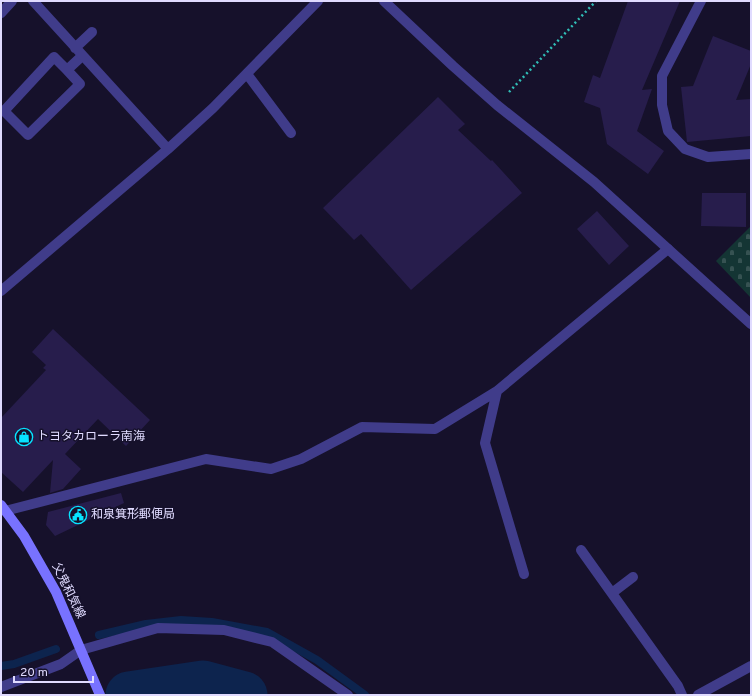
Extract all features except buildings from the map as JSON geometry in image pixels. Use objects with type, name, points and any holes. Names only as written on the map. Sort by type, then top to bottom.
[{"type":"main road","name":"父鬼和気線","points":[[3,508],[24,536],[56,592],[100,695]]},
{"type":"street","points":[[1,13],[12,1]]},
{"type":"street","points":[[33,1],[168,149]]},
{"type":"street","points":[[1,291],[214,108],[318,1]]},
{"type":"street","points":[[384,1],[452,66],[497,105],[594,182],[751,324]]},
{"type":"street","points":[[701,1],[662,76],[662,105],[668,130],[686,149],[708,157],[751,154]]},
{"type":"street","points":[[75,48],[92,32]]},
{"type":"street","points":[[67,70],[82,56]]},
{"type":"street","points":[[54,57],[67,70],[80,84],[28,136],[4,111],[54,57]]},
{"type":"street","points":[[247,74],[291,133]]},
{"type":"street","points":[[3,508],[206,459],[271,468],[301,460],[362,427],[435,430],[497,391],[668,249]]},
{"type":"street","points":[[497,391],[485,443],[524,574]]},
{"type":"street","points":[[581,550],[678,686],[682,695]]},
{"type":"street","points":[[612,593],[633,578]]},
{"type":"street","points":[[1,687],[61,664],[81,650],[158,628],[224,630],[272,642],[348,695]]},
{"type":"street","points":[[698,695],[751,666]]},
{"type":"path","points":[[497,105],[596,1]]},
{"type":"green space","points":[[751,226],[751,298],[716,261]]},
{"type":"waterway","points":[[99,635],[146,624],[181,620],[212,622],[267,632],[317,660],[365,695]]},
{"type":"waterway","points":[[1,666],[14,664],[56,649]]},
{"type":"waterway","points":[[129,695],[203,684],[244,695]]},
{"type":"place","name":"トヨタカローラ南海","points":[[24,437]]},
{"type":"place","name":"和泉箕形郵便局","points":[[78,515]]}]
